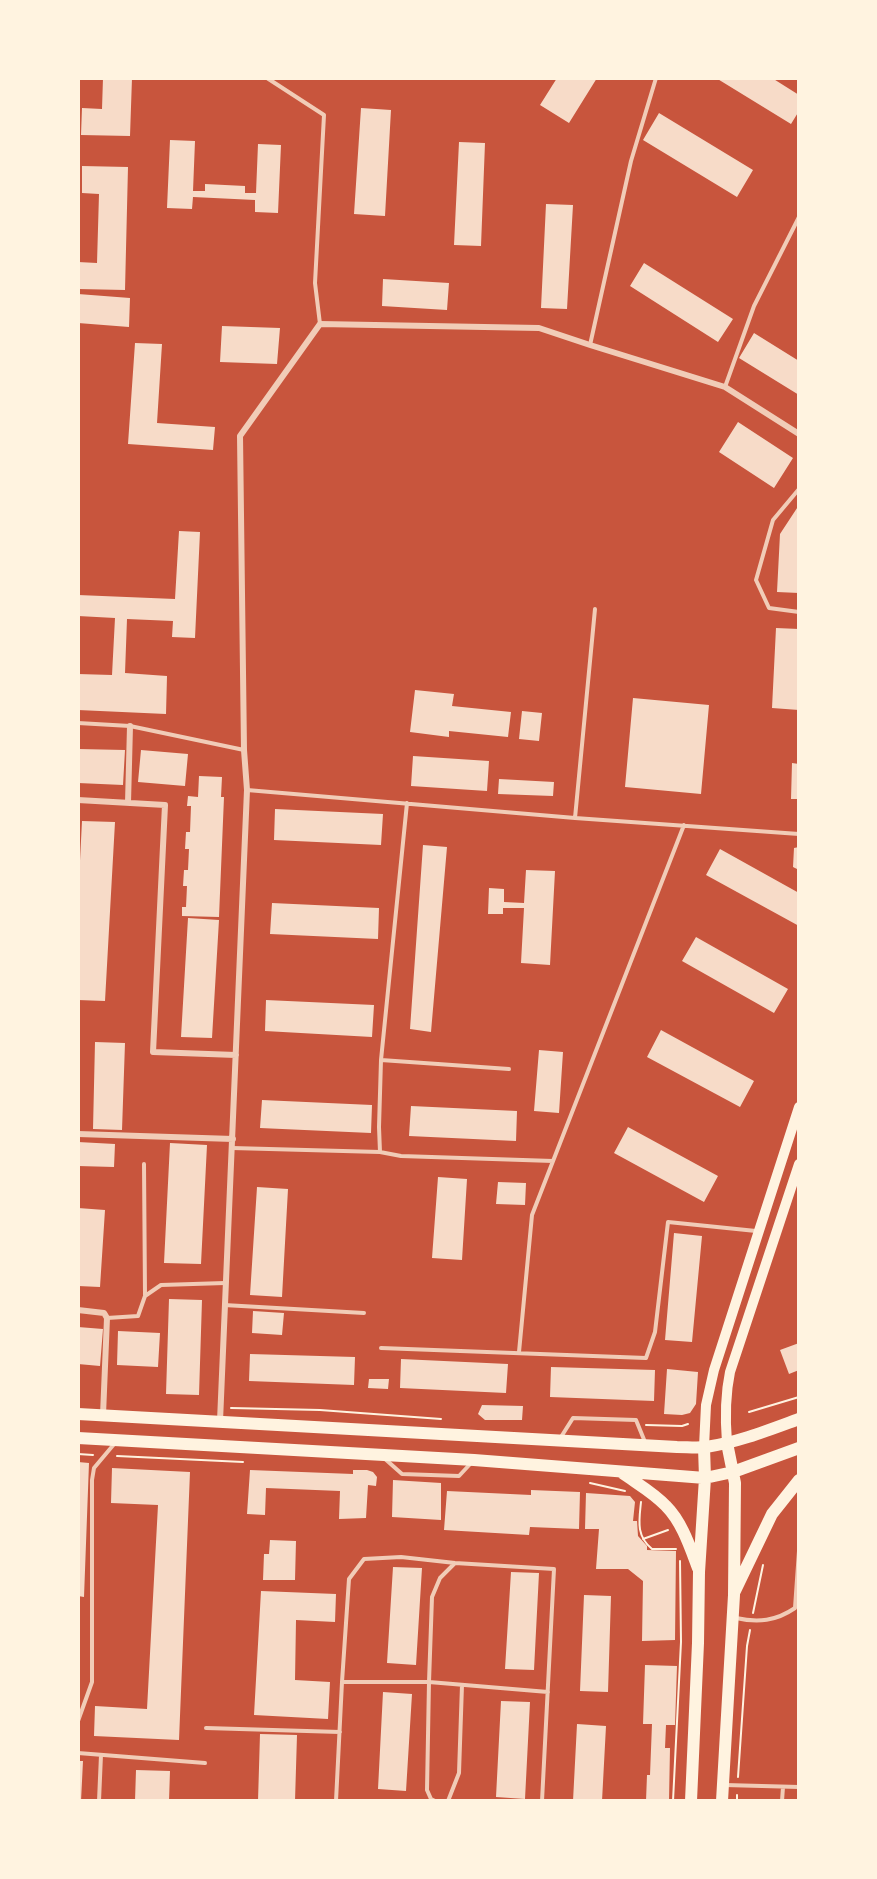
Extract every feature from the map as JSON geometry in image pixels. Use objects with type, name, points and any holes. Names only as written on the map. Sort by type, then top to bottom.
[{"type":"main road","points":[[691,1801],[699,1572],[705,1478],[704,1423],[710,1383],[799,1107]]},
{"type":"main road","points":[[722,1801],[734,1594],[735,1483],[727,1443],[725,1395],[730,1372],[799,1164]]},
{"type":"main road","points":[[78,1414],[646,1446],[704,1447],[750,1437],[799,1419]]},
{"type":"main road","points":[[78,1438],[474,1460],[705,1478],[733,1472],[799,1448]]},
{"type":"main road","points":[[620,1471],[669,1508],[687,1540],[699,1572]]},
{"type":"main road","points":[[734,1594],[772,1514],[799,1480]]},
{"type":"street","points":[[220,1421],[247,790],[244,750],[240,436],[320,324],[539,328],[725,387],[799,434]]},
{"type":"street","points":[[128,803],[130,726]]},
{"type":"street","points":[[78,800],[165,805],[153,1052],[236,1055]]},
{"type":"street","points":[[78,1134],[232,1139]]},
{"type":"street","points":[[78,1310],[104,1313],[107,1318],[103,1415]]},
{"type":"lane","points":[[267,78],[324,115],[315,283],[320,324]]},
{"type":"lane","points":[[590,345],[631,161],[656,78]]},
{"type":"lane","points":[[725,387],[754,306],[799,217]]},
{"type":"lane","points":[[799,489],[773,520],[756,580],[769,608],[799,612]]},
{"type":"lane","points":[[575,818],[595,609]]},
{"type":"lane","points":[[78,723],[130,726],[244,750]]},
{"type":"lane","points":[[247,790],[575,818],[799,834]]},
{"type":"lane","points":[[380,1152],[381,1060],[407,803]]},
{"type":"lane","points":[[519,1352],[532,1215],[684,825]]},
{"type":"lane","points":[[381,1060],[509,1069]]},
{"type":"lane","points":[[232,1148],[380,1152],[401,1156],[553,1161]]},
{"type":"lane","points":[[107,1318],[138,1316],[145,1296],[144,1164]]},
{"type":"lane","points":[[381,1348],[646,1358],[655,1332],[668,1222],[759,1232]]},
{"type":"lane","points":[[145,1296],[161,1285],[225,1283]]},
{"type":"lane","points":[[224,1305],[364,1312]]},
{"type":"lane","points":[[558,1441],[573,1418],[636,1420],[646,1446]]},
{"type":"lane","points":[[78,1720],[92,1682],[92,1480],[94,1468],[117,1440]]},
{"type":"lane","points":[[378,1454],[402,1473],[412,1474],[459,1476],[474,1460]]},
{"type":"lane","points":[[732,1617],[752,1621],[782,1616],[795,1608],[799,1551]]},
{"type":"lane","points":[[336,1801],[349,1579],[364,1559],[401,1557],[554,1569],[542,1801]]},
{"type":"lane","points":[[435,1801],[431,1799],[427,1790],[432,1597],[440,1578],[455,1563]]},
{"type":"lane","points":[[342,1682],[429,1682],[548,1692]]},
{"type":"lane","points":[[448,1801],[459,1773],[462,1685]]},
{"type":"lane","points":[[206,1728],[340,1732]]},
{"type":"lane","points":[[78,1753],[205,1763]]},
{"type":"lane","points":[[99,1801],[101,1755]]},
{"type":"lane","points":[[723,1784],[799,1788]]},
{"type":"lane","points":[[782,1801],[783,1787]]},
{"type":"path","points":[[749,1412],[799,1397]]},
{"type":"path","points":[[221,1407],[320,1410],[440,1419]]},
{"type":"path","points":[[638,1424],[666,1426],[688,1424]]},
{"type":"path","points":[[78,1454],[247,1462]]},
{"type":"path","points":[[587,1483],[635,1494]]},
{"type":"path","points":[[641,1496],[638,1527],[643,1539],[651,1548],[679,1551],[677,1544]]},
{"type":"path","points":[[643,1539],[671,1530],[669,1524]]},
{"type":"path","points":[[738,1786],[747,1646],[756,1593],[766,1557]]},
{"type":"path","points":[[673,1801],[681,1642],[680,1561]]},
{"type":"building","points":[[103,78],[132,78],[130,136],[81,135],[82,108],[102,109]]},
{"type":"building","points":[[557,78],[597,78],[569,123],[540,105]]},
{"type":"building","points":[[716,78],[772,78],[799,95],[799,111],[791,124]]},
{"type":"building","points":[[361,108],[391,110],[385,216],[354,214]]},
{"type":"building","points":[[659,113],[753,170],[737,197],[643,140]]},
{"type":"building","points":[[170,140],[195,141],[193,191],[205,191],[205,184],[245,186],[245,193],[256,193],[258,144],[281,145],[278,213],[255,212],[255,200],[193,197],[192,209],[167,208]]},
{"type":"building","points":[[459,142],[485,143],[481,246],[454,245]]},
{"type":"building","points":[[82,166],[128,167],[125,290],[78,289],[78,262],[97,263],[99,194],[82,193]]},
{"type":"building","points":[[546,204],[573,205],[567,309],[541,308]]},
{"type":"building","points":[[644,263],[733,319],[718,342],[630,286]]},
{"type":"building","points":[[383,279],[449,283],[447,310],[382,306]]},
{"type":"building","points":[[78,294],[130,298],[129,327],[78,323]]},
{"type":"building","points":[[222,326],[280,328],[277,364],[220,362]]},
{"type":"building","points":[[754,333],[799,361],[799,395],[739,358]]},
{"type":"building","points":[[135,343],[162,344],[157,423],[215,427],[213,450],[128,444]]},
{"type":"building","points":[[738,422],[793,458],[774,488],[719,452]]},
{"type":"building","points":[[799,505],[799,593],[777,592],[780,534]]},
{"type":"building","points":[[179,531],[200,532],[195,638],[172,637],[173,621],[127,619],[125,673],[167,676],[166,714],[78,710],[78,674],[112,675],[115,618],[78,616],[78,595],[175,599]]},
{"type":"building","points":[[776,628],[799,629],[799,710],[772,708]]},
{"type":"building","points":[[415,690],[454,694],[452,706],[511,712],[508,737],[449,731],[449,737],[410,732]]},
{"type":"building","points":[[633,698],[709,705],[701,794],[625,787]]},
{"type":"building","points":[[522,711],[542,713],[539,741],[519,739]]},
{"type":"building","points":[[78,749],[125,750],[123,785],[78,783]]},
{"type":"building","points":[[141,750],[188,754],[185,786],[138,782]]},
{"type":"building","points":[[413,756],[489,761],[487,791],[411,786]]},
{"type":"building","points":[[792,763],[799,764],[799,799],[791,799]]},
{"type":"building","points":[[199,776],[222,777],[221,797],[224,797],[219,917],[182,916],[182,907],[186,907],[187,886],[183,886],[184,870],[188,870],[189,849],[185,849],[186,832],[190,832],[191,806],[187,806],[188,796],[198,797]]},
{"type":"building","points":[[499,779],[554,782],[553,796],[498,794]]},
{"type":"building","points":[[275,809],[383,814],[381,845],[274,840]]},
{"type":"building","points":[[82,821],[115,822],[105,1001],[78,1000],[78,900]]},
{"type":"building","points":[[423,845],[447,847],[431,1032],[410,1029]]},
{"type":"building","points":[[799,847],[799,870],[793,867],[794,848]]},
{"type":"building","points":[[720,849],[799,893],[799,926],[706,875]]},
{"type":"building","points":[[526,870],[555,871],[550,965],[521,963],[524,908],[503,908],[503,914],[488,914],[489,888],[504,889],[504,902],[524,903]]},
{"type":"building","points":[[272,903],[379,908],[378,939],[270,934]]},
{"type":"building","points":[[188,918],[219,920],[212,1038],[181,1037]]},
{"type":"building","points":[[696,937],[788,989],[774,1013],[682,961]]},
{"type":"building","points":[[266,1000],[374,1005],[372,1037],[265,1031]]},
{"type":"building","points":[[661,1030],[754,1081],[740,1107],[647,1057]]},
{"type":"building","points":[[95,1042],[125,1043],[122,1130],[93,1129]]},
{"type":"building","points":[[539,1050],[563,1052],[559,1113],[534,1111]]},
{"type":"building","points":[[262,1100],[372,1105],[371,1133],[260,1128]]},
{"type":"building","points":[[411,1106],[517,1111],[516,1141],[409,1136]]},
{"type":"building","points":[[628,1127],[718,1176],[704,1202],[614,1153]]},
{"type":"building","points":[[78,1142],[115,1144],[114,1167],[78,1166]]},
{"type":"building","points":[[170,1143],[207,1145],[201,1264],[164,1263]]},
{"type":"building","points":[[438,1177],[467,1179],[462,1260],[432,1258]]},
{"type":"building","points":[[498,1182],[526,1183],[525,1205],[496,1204]]},
{"type":"building","points":[[257,1187],[288,1189],[282,1297],[250,1295]]},
{"type":"building","points":[[78,1208],[105,1210],[100,1287],[78,1286]]},
{"type":"building","points":[[674,1233],[702,1236],[692,1342],[665,1340]]},
{"type":"building","points":[[169,1299],[202,1300],[199,1395],[166,1394]]},
{"type":"building","points":[[253,1311],[284,1313],[282,1335],[252,1333]]},
{"type":"building","points":[[78,1327],[103,1329],[100,1366],[78,1364]]},
{"type":"building","points":[[118,1331],[160,1333],[158,1367],[117,1365]]},
{"type":"building","points":[[799,1343],[799,1370],[789,1374],[780,1350]]},
{"type":"building","points":[[250,1354],[355,1357],[354,1385],[249,1381]]},
{"type":"building","points":[[401,1359],[508,1364],[506,1393],[400,1388]]},
{"type":"building","points":[[551,1367],[655,1370],[654,1401],[550,1397]]},
{"type":"building","points":[[667,1369],[698,1372],[696,1404],[690,1413],[664,1414]]},
{"type":"building","points":[[369,1379],[389,1379],[388,1389],[368,1388]]},
{"type":"building","points":[[482,1405],[523,1406],[522,1420],[485,1420],[478,1414]]},
{"type":"building","points":[[78,1462],[89,1463],[84,1597],[78,1596]]},
{"type":"building","points":[[112,1468],[190,1472],[179,1740],[94,1736],[95,1706],[147,1709],[158,1505],[111,1503]]},
{"type":"building","points":[[250,1470],[353,1474],[353,1470],[367,1470],[373,1472],[377,1477],[376,1486],[368,1485],[366,1518],[339,1519],[340,1491],[266,1488],[265,1515],[247,1514]]},
{"type":"building","points":[[393,1480],[441,1483],[441,1520],[392,1517]]},
{"type":"building","points":[[531,1490],[580,1492],[579,1529],[530,1527],[529,1535],[444,1530],[447,1491],[531,1495]]},
{"type":"building","points":[[586,1493],[630,1496],[635,1502],[633,1521],[637,1521],[638,1536],[647,1546],[647,1550],[676,1551],[675,1640],[642,1641],[643,1581],[628,1569],[596,1569],[599,1529],[585,1529]]},
{"type":"building","points":[[270,1540],[296,1541],[295,1580],[263,1580],[264,1554],[269,1554]]},
{"type":"building","points":[[393,1567],[422,1568],[416,1665],[387,1663]]},
{"type":"building","points":[[511,1572],[539,1573],[534,1670],[505,1669]]},
{"type":"building","points":[[261,1591],[336,1594],[335,1622],[296,1620],[295,1680],[330,1682],[328,1719],[254,1715]]},
{"type":"building","points":[[584,1595],[611,1596],[608,1692],[580,1691]]},
{"type":"building","points":[[645,1665],[677,1666],[675,1725],[666,1725],[665,1748],[670,1748],[669,1801],[646,1801],[647,1775],[650,1775],[652,1724],[643,1724]]},
{"type":"building","points":[[383,1692],[412,1694],[406,1791],[378,1789]]},
{"type":"building","points":[[501,1701],[530,1702],[525,1799],[496,1797]]},
{"type":"building","points":[[577,1724],[606,1726],[602,1801],[573,1801]]},
{"type":"building","points":[[260,1734],[297,1735],[295,1801],[258,1801]]},
{"type":"building","points":[[78,1761],[83,1761],[81,1801],[78,1801]]},
{"type":"building","points":[[136,1770],[170,1771],[169,1801],[135,1801]]}]
